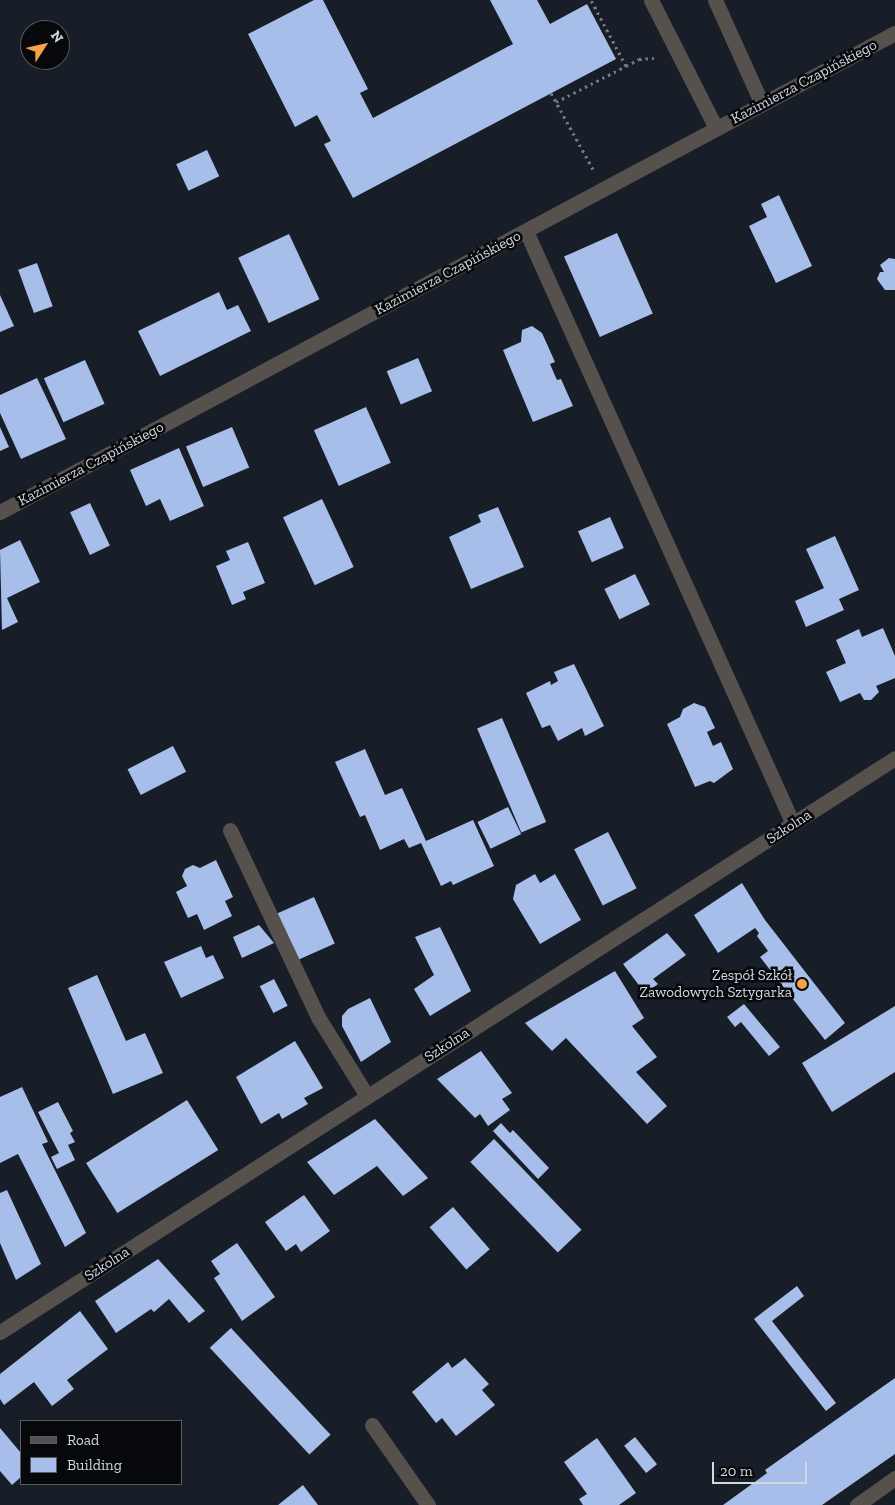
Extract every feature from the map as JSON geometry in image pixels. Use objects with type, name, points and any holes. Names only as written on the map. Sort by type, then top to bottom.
[{"type":"street","points":[[651,0],[716,128]]},
{"type":"street","points":[[715,0],[762,104]]},
{"type":"street","name":"Kazimierza Czapińskiego","points":[[0,512],[895,34]]},
{"type":"street","points":[[526,231],[793,824]]},
{"type":"street","name":"Szkolna","points":[[0,1332],[895,758]]},
{"type":"street","points":[[230,830],[318,1018],[367,1096]]},
{"type":"street","points":[[372,1425],[428,1505]]},
{"type":"street","points":[[857,1505],[895,1478]]},
{"type":"path","points":[[590,0],[626,66]]},
{"type":"path","points":[[556,102],[639,59]]},
{"type":"path","points":[[551,93],[604,189]]},
{"type":"building","points":[[314,0],[323,0],[368,89],[360,93],[373,118],[513,44],[490,0],[537,0],[550,24],[587,4],[616,59],[353,198],[324,144],[331,141],[317,115],[295,127],[248,34]]},
{"type":"building","points":[[207,150],[219,176],[188,191],[176,164]]},
{"type":"building","points":[[779,195],[812,266],[776,283],[749,226],[767,217],[761,204]]},
{"type":"building","points":[[617,233],[653,313],[600,337],[564,257]]},
{"type":"building","points":[[289,234],[319,299],[269,323],[238,258]]},
{"type":"building","points":[[889,258],[895,259],[895,290],[885,290],[877,279],[880,272],[884,272],[880,265]]},
{"type":"building","points":[[37,263],[53,306],[34,313],[18,270]]},
{"type":"building","points":[[219,292],[227,310],[238,305],[251,331],[160,376],[138,331]]},
{"type":"building","points":[[0,295],[14,326],[0,332]]},
{"type":"building","points":[[532,326],[542,333],[555,362],[550,364],[557,380],[561,379],[573,406],[533,422],[503,350],[521,342],[522,330]]},
{"type":"building","points":[[418,358],[432,391],[401,404],[387,371]]},
{"type":"building","points":[[85,360],[105,404],[63,422],[44,378]]},
{"type":"building","points":[[37,378],[66,439],[21,459],[0,413],[0,395]]},
{"type":"building","points":[[366,407],[391,463],[339,486],[314,430]]},
{"type":"building","points":[[0,427],[9,447],[0,451]]},
{"type":"building","points":[[232,427],[249,468],[203,487],[186,447]]},
{"type":"building","points":[[179,448],[204,506],[170,521],[160,499],[146,506],[130,470]]},
{"type":"building","points":[[322,499],[354,567],[315,585],[283,517]]},
{"type":"building","points":[[90,503],[110,546],[90,555],[70,512]]},
{"type":"building","points":[[498,507],[524,567],[471,589],[449,537],[481,522],[478,515]]},
{"type":"building","points":[[610,517],[624,548],[592,562],[578,531]]},
{"type":"building","points":[[835,536],[859,590],[839,599],[844,610],[806,627],[795,601],[824,588],[806,549]]},
{"type":"building","points":[[20,540],[40,582],[7,598],[18,622],[2,630],[0,550]]},
{"type":"building","points":[[248,542],[265,583],[243,592],[246,599],[232,605],[216,566],[230,560],[226,551]]},
{"type":"building","points":[[635,574],[650,605],[619,619],[604,589]]},
{"type":"building","points":[[883,628],[895,656],[895,678],[876,686],[879,692],[871,700],[864,700],[860,693],[840,702],[826,672],[846,663],[836,640],[859,629],[862,637]]},
{"type":"building","points":[[574,664],[604,726],[585,736],[582,728],[558,741],[550,725],[542,728],[526,693],[550,681],[551,685],[558,681],[554,672]]},
{"type":"building","points":[[694,703],[705,707],[715,728],[707,732],[713,746],[721,742],[733,769],[714,783],[710,781],[695,787],[667,724],[680,717],[683,709]]},
{"type":"building","points":[[502,718],[546,822],[521,833],[477,729]]},
{"type":"building","points":[[173,746],[186,772],[141,795],[128,769]]},
{"type":"building","points":[[365,749],[385,795],[402,788],[426,841],[473,820],[494,866],[453,885],[451,881],[441,886],[421,843],[409,848],[404,839],[380,850],[365,815],[360,817],[335,762]]},
{"type":"building","points":[[508,807],[521,834],[491,849],[477,822]]},
{"type":"building","points":[[608,832],[637,888],[603,905],[574,849]]},
{"type":"building","points":[[216,860],[233,897],[225,901],[232,916],[204,930],[197,914],[188,918],[176,892],[187,886],[182,876],[185,869],[193,865],[200,868]]},
{"type":"building","points":[[535,874],[540,883],[555,874],[581,920],[540,944],[513,899],[516,885]]},
{"type":"building","points":[[742,883],[765,920],[845,1023],[825,1040],[760,957],[768,951],[757,936],[759,933],[755,928],[718,953],[694,915]]},
{"type":"building","points":[[314,897],[335,944],[297,960],[277,914]]},
{"type":"building","points":[[259,925],[274,943],[242,958],[233,937]]},
{"type":"building","points":[[440,927],[471,991],[430,1016],[414,989],[434,975],[415,937]]},
{"type":"building","points":[[667,933],[686,955],[653,979],[658,984],[650,990],[646,985],[641,988],[623,964]]},
{"type":"building","points":[[201,946],[206,958],[213,955],[224,978],[181,998],[164,962]]},
{"type":"building","points":[[615,971],[644,1018],[632,1026],[657,1057],[636,1072],[667,1106],[647,1124],[566,1038],[552,1051],[525,1023]]},
{"type":"building","points":[[97,975],[126,1041],[145,1033],[163,1073],[113,1094],[68,988]]},
{"type":"building","points":[[274,979],[288,1006],[273,1013],[260,986]]},
{"type":"building","points":[[370,998],[391,1042],[361,1062],[342,1026],[342,1016],[348,1009]]},
{"type":"building","points":[[744,1004],[780,1047],[769,1056],[741,1022],[735,1027],[727,1017]]},
{"type":"building","points":[[895,1006],[895,1072],[832,1112],[802,1063]]},
{"type":"building","points":[[295,1041],[323,1088],[304,1098],[308,1104],[282,1119],[279,1113],[261,1124],[236,1077]]},
{"type":"building","points":[[481,1051],[512,1093],[502,1099],[510,1110],[488,1126],[480,1114],[475,1118],[437,1079]]},
{"type":"building","points":[[22,1087],[48,1142],[42,1144],[86,1233],[65,1247],[18,1154],[0,1163],[0,1097]]},
{"type":"building","points":[[187,1100],[218,1150],[117,1213],[86,1163]]},
{"type":"building","points":[[58,1102],[73,1131],[70,1133],[75,1142],[68,1145],[75,1160],[57,1169],[51,1157],[59,1153],[38,1112]]},
{"type":"building","points":[[375,1119],[428,1178],[403,1196],[377,1166],[334,1195],[307,1162]]},
{"type":"building","points":[[501,1123],[510,1133],[513,1130],[549,1168],[538,1179],[493,1131]]},
{"type":"building","points":[[494,1139],[582,1230],[558,1253],[470,1162]]},
{"type":"building","points":[[7,1190],[41,1264],[16,1280],[0,1243],[0,1193]]},
{"type":"building","points":[[304,1195],[330,1231],[301,1252],[296,1244],[286,1251],[265,1222]]},
{"type":"building","points":[[453,1207],[490,1249],[466,1270],[430,1227]]},
{"type":"building","points":[[237,1243],[275,1297],[242,1321],[214,1278],[220,1274],[211,1261]]},
{"type":"building","points":[[158,1259],[205,1311],[189,1323],[169,1299],[154,1312],[151,1309],[116,1333],[95,1301]]},
{"type":"building","points":[[797,1286],[804,1296],[772,1321],[836,1403],[826,1411],[754,1319]]},
{"type":"building","points":[[80,1311],[108,1349],[67,1380],[74,1389],[52,1406],[34,1382],[4,1405],[0,1399],[0,1374]]},
{"type":"building","points":[[231,1328],[331,1435],[309,1455],[210,1348]]},
{"type":"building","points":[[465,1358],[489,1384],[482,1390],[495,1405],[456,1436],[442,1418],[436,1423],[412,1392],[448,1362],[452,1368]]},
{"type":"building","points":[[895,1378],[895,1454],[822,1505],[723,1505],[767,1473],[765,1470]]},
{"type":"building","points":[[0,1428],[20,1452],[20,1478],[12,1485],[0,1471]]},
{"type":"building","points":[[635,1437],[657,1464],[646,1473],[624,1446]]},
{"type":"building","points":[[597,1438],[636,1493],[619,1505],[583,1505],[579,1499],[587,1494],[564,1462]]},
{"type":"building","points":[[303,1485],[318,1505],[278,1505]]},
{"type":"place","name":"Zespół Szkół Zawodowych Sztygarka","points":[[802,984]]}]
